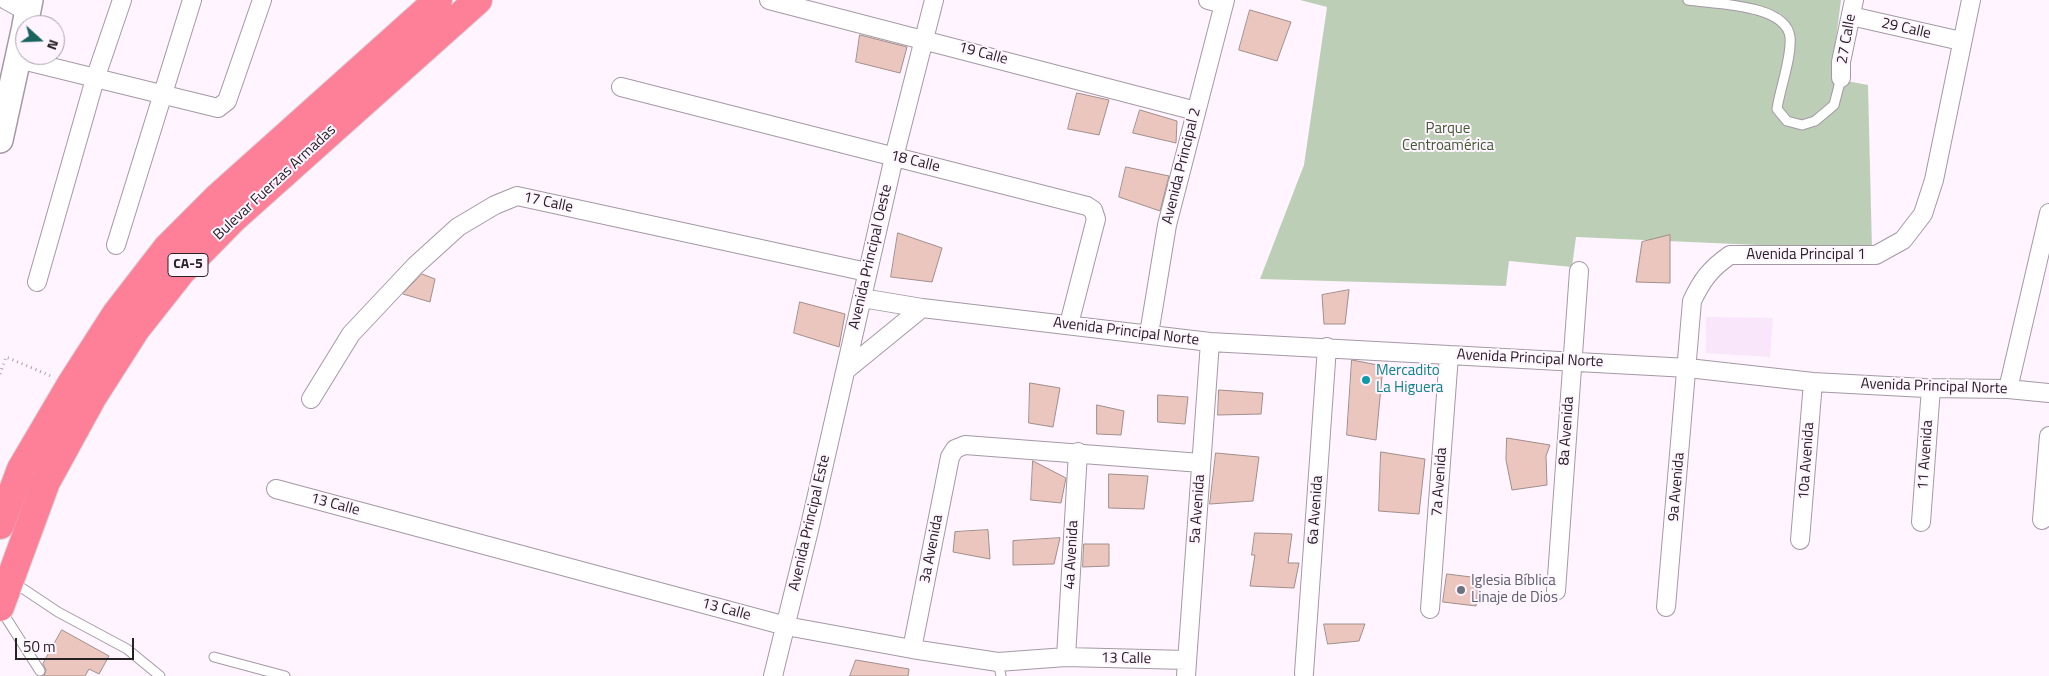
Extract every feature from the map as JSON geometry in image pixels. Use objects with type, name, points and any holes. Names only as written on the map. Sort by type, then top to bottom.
[{"type":"highway","name":"Bulevar Fuerzas Armadas","points":[[0,525],[21,469],[71,384],[116,314],[167,248],[217,198],[438,0]]},
{"type":"highway","name":"Bulevar Fuerzas Armadas","points":[[0,608],[46,482],[92,398],[136,329],[181,272],[234,218],[478,0]]},
{"type":"street","points":[[6,0],[26,15]]},
{"type":"street","points":[[37,282],[95,78],[122,0]]},
{"type":"street","points":[[116,245],[161,94],[192,0]]},
{"type":"street","points":[[42,65],[218,108],[224,106],[227,101],[262,0]]},
{"type":"street","name":"19 Calle","points":[[769,0],[1196,111]]},
{"type":"street","name":"Avenida Principal Oeste","points":[[846,370],[894,157],[934,0]]},
{"type":"street","name":"Avenida Principal 1","points":[[1688,368],[1692,301],[1712,268],[1730,255],[1876,255],[1903,240],[1923,214],[1934,180],[1961,41],[1971,0]]},
{"type":"street","name":"Avenida Principal 2","points":[[1149,334],[1167,226],[1196,111],[1219,2]]},
{"type":"street","name":"27 Calle","points":[[1841,78],[1841,62],[1852,8]]},
{"type":"street","name":"29 Calle","points":[[1852,8],[1961,41]]},
{"type":"street","points":[[0,140],[4,108],[16,65]]},
{"type":"street","name":"18 Calle","points":[[621,87],[1087,206],[1093,210],[1096,219],[1069,324]]},
{"type":"street","name":"17 Calle","points":[[311,399],[351,334],[415,266],[458,227],[495,205],[517,196],[867,272]]},
{"type":"street","points":[[2008,389],[2049,213]]},
{"type":"street","name":"8a Avenida","points":[[1556,591],[1579,272]]},
{"type":"street","name":"Avenida Principal Norte","points":[[862,298],[922,308],[1210,342],[1688,368],[1813,382],[1931,388],[2008,389],[2049,393]]},
{"type":"street","points":[[846,370],[922,308]]},
{"type":"street","name":"5a Avenida","points":[[1186,668],[1210,342]]},
{"type":"street","name":"6a Avenida","points":[[1304,673],[1327,347]]},
{"type":"street","name":"7a Avenida","points":[[1430,610],[1449,355]]},
{"type":"street","name":"9a Avenida","points":[[1666,606],[1688,368]]},
{"type":"street","name":"Avenida Principal Este","points":[[773,676],[846,370]]},
{"type":"street","name":"10a Avenida","points":[[1800,540],[1813,382]]},
{"type":"street","name":"11 Avenida","points":[[1921,522],[1931,388]]},
{"type":"street","points":[[2042,520],[2049,436]]},
{"type":"street","name":"3a Avenida","points":[[912,649],[950,457],[955,449],[965,444],[1078,452]]},
{"type":"street","points":[[1078,452],[1201,463]]},
{"type":"street","name":"4a Avenida","points":[[1066,657],[1078,452]]},
{"type":"street","name":"13 Calle","points":[[276,490],[786,626],[912,649],[999,669],[1066,657],[1186,668]]},
{"type":"lane","points":[[1688,0],[1750,8],[1768,13],[1783,22],[1790,36],[1789,54],[1780,87],[1777,109],[1787,121],[1802,125],[1823,116],[1834,105],[1841,78]]},
{"type":"lane","points":[[9,580],[58,612],[127,649],[160,676]]},
{"type":"lane","points":[[0,608],[40,671]]},
{"type":"lane","points":[[214,657],[285,676]]},
{"type":"path","points":[[0,374],[6,357],[71,384]]},
{"type":"shaded area","points":[[1706,317],[1773,318],[1770,357],[1706,353]]},
{"type":"green space","name":"Parque Centroamérica","points":[[1300,0],[1841,0],[1831,78],[1868,85],[1872,250],[1576,237],[1572,267],[1509,261],[1506,286],[1260,279],[1304,165],[1327,7]]},
{"type":"building","points":[[1250,10],[1291,22],[1277,61],[1239,50]]},
{"type":"building","points":[[860,35],[907,47],[900,73],[856,62]]},
{"type":"building","points":[[1077,93],[1109,100],[1099,135],[1068,129]]},
{"type":"building","points":[[1140,110],[1177,121],[1176,143],[1133,133]]},
{"type":"building","points":[[1126,167],[1169,176],[1160,211],[1119,197]]},
{"type":"building","points":[[898,233],[942,248],[932,282],[891,277]]},
{"type":"building","points":[[1670,235],[1670,283],[1636,282],[1642,242]]},
{"type":"building","points":[[422,274],[435,279],[430,302],[403,294]]},
{"type":"building","points":[[1349,290],[1345,324],[1324,324],[1322,295]]},
{"type":"building","points":[[800,302],[845,314],[839,347],[794,333]]},
{"type":"building","points":[[1352,360],[1383,366],[1376,440],[1347,435]]},
{"type":"building","points":[[1030,383],[1060,388],[1053,427],[1029,423]]},
{"type":"building","points":[[1219,390],[1263,393],[1261,414],[1218,415]]},
{"type":"building","points":[[1158,395],[1188,397],[1185,424],[1158,422]]},
{"type":"building","points":[[1097,405],[1124,411],[1121,435],[1097,434]]},
{"type":"building","points":[[1507,438],[1550,445],[1546,456],[1547,485],[1512,490],[1506,460]]},
{"type":"building","points":[[1381,452],[1425,459],[1419,514],[1379,511]]},
{"type":"building","points":[[1216,453],[1259,457],[1253,501],[1210,504]]},
{"type":"building","points":[[1033,461],[1066,478],[1061,503],[1031,500]]},
{"type":"building","points":[[1109,474],[1148,476],[1144,509],[1109,508]]},
{"type":"building","points":[[988,530],[990,559],[953,552],[955,532]]},
{"type":"building","points":[[1255,533],[1292,534],[1288,563],[1299,563],[1294,588],[1250,586],[1255,555],[1252,555]]},
{"type":"building","points":[[1060,538],[1054,564],[1013,565],[1013,541]]},
{"type":"building","points":[[1084,544],[1109,544],[1109,566],[1083,567]]},
{"type":"building","name":"Iglesia Bíblica Linaje de Dios","points":[[1447,574],[1479,578],[1476,606],[1443,602]]},
{"type":"building","points":[[1324,624],[1365,624],[1359,641],[1328,644]]},
{"type":"building","points":[[62,630],[109,656],[99,674],[89,669],[85,676],[44,676],[46,670],[43,664]]},
{"type":"building","points":[[856,660],[909,669],[908,676],[850,676]]},
{"type":"place","name":"Mercadito La Higuera","points":[[1366,380]]},
{"type":"place","name":"Iglesia Bíblica Linaje de Dios","points":[[1461,590]]}]
